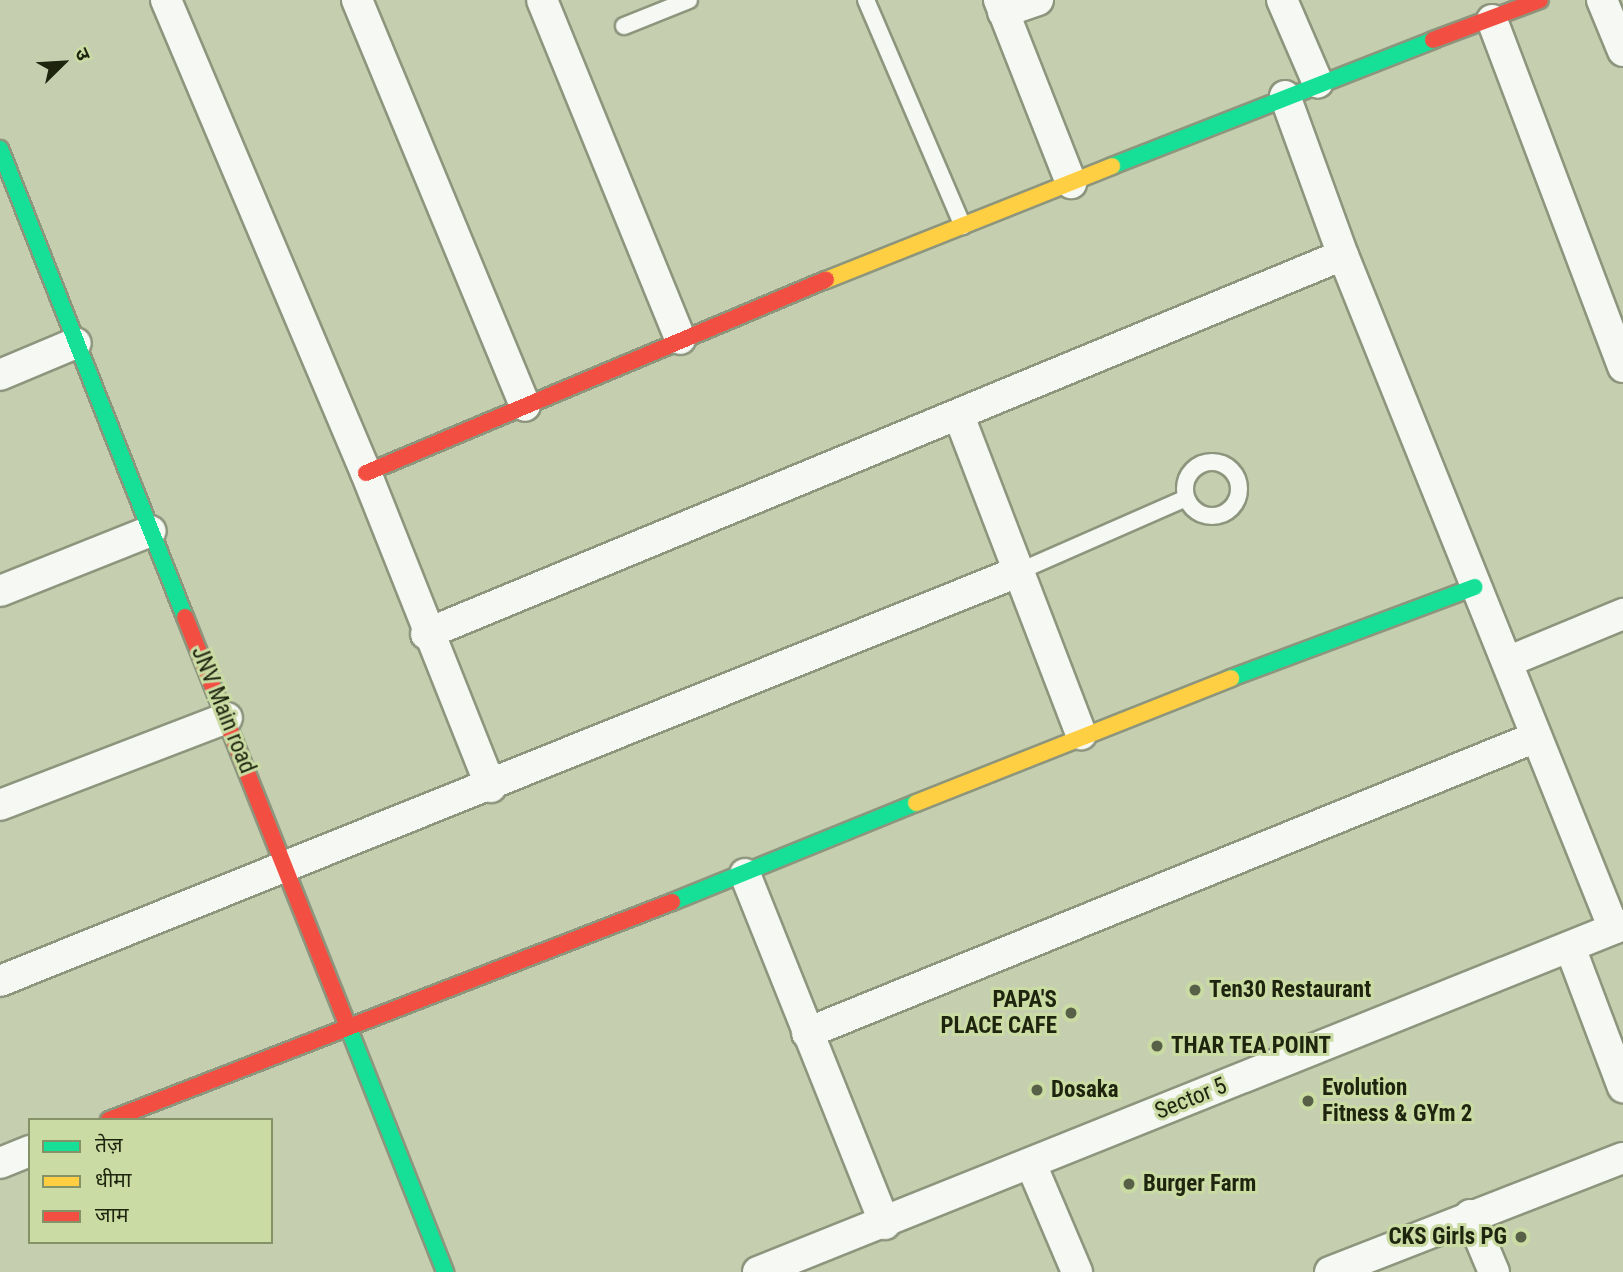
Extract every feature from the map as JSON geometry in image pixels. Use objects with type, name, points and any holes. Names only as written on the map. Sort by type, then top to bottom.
[{"type":"street","points":[[166,0],[366,473],[426,634],[491,787]]},
{"type":"street","points":[[357,0],[525,406]]},
{"type":"street","points":[[542,0],[680,339]]},
{"type":"street","points":[[1038,0],[1001,6],[1071,183]]},
{"type":"street","points":[[1282,0],[1318,83]]},
{"type":"street","points":[[366,473],[680,339],[1318,83],[1541,0]]},
{"type":"street","points":[[1602,0],[1623,51]]},
{"type":"street","points":[[1492,20],[1623,367]]},
{"type":"street","points":[[1285,96],[1343,255],[1475,587],[1618,927]]},
{"type":"street","name":"JNV Main road","points":[[2,161],[227,718],[445,1272]]},
{"type":"street","points":[[426,634],[959,416],[1343,255]]},
{"type":"street","points":[[0,374],[76,343]]},
{"type":"street","points":[[959,416],[1081,734]]},
{"type":"street","points":[[0,591],[151,531]]},
{"type":"street","points":[[0,981],[491,787],[1020,571]]},
{"type":"street","points":[[114,1118],[745,874],[1081,734],[1475,587]]},
{"type":"street","points":[[1507,662],[1623,614]]},
{"type":"street","points":[[0,805],[227,718]]},
{"type":"street","points":[[807,1033],[1536,737]]},
{"type":"street","points":[[745,874],[885,1224]]},
{"type":"street","name":"Sector 5","points":[[758,1272],[885,1224],[1618,927]]},
{"type":"street","points":[[1570,947],[1623,1087]]},
{"type":"street","points":[[0,1163],[28,1152]]},
{"type":"street","points":[[1330,1272],[1389,1262],[1470,1215],[1623,1158]]},
{"type":"street","points":[[1031,1164],[1077,1272]]},
{"type":"street","points":[[1470,1215],[1494,1272]]},
{"type":"lane","points":[[624,26],[690,0]]},
{"type":"lane","points":[[866,0],[963,227]]},
{"type":"lane","points":[[1020,571],[1186,498]]},
{"type":"traffic: fast","points":[[1112,166],[1433,40]]},
{"type":"traffic: fast","points":[[0,149],[185,617]]},
{"type":"traffic: fast","points":[[1231,678],[1475,587]]},
{"type":"traffic: fast","points":[[672,902],[916,803]]},
{"type":"traffic: fast","points":[[347,1024],[445,1272]]},
{"type":"traffic: slow","points":[[826,280],[1112,166]]},
{"type":"traffic: slow","points":[[916,803],[1231,678]]},
{"type":"traffic: jam","points":[[1433,40],[1540,0]]},
{"type":"traffic: jam","points":[[366,473],[826,280]]},
{"type":"traffic: jam","points":[[185,617],[347,1024]]},
{"type":"traffic: jam","points":[[114,1118],[672,902]]},
{"type":"place","name":"Ten30 Restaurant","points":[[1195,990]]},
{"type":"place","name":"PAPA'S PLACE CAFE","points":[[1071,1013]]},
{"type":"place","name":"THAR TEA POINT","points":[[1157,1046]]},
{"type":"place","name":"Dosaka","points":[[1037,1090]]},
{"type":"place","name":"Evolution Fitness & GYm 2","points":[[1308,1101]]},
{"type":"place","name":"Burger Farm","points":[[1129,1184]]},
{"type":"place","name":"CKS Girls PG","points":[[1521,1237]]}]
